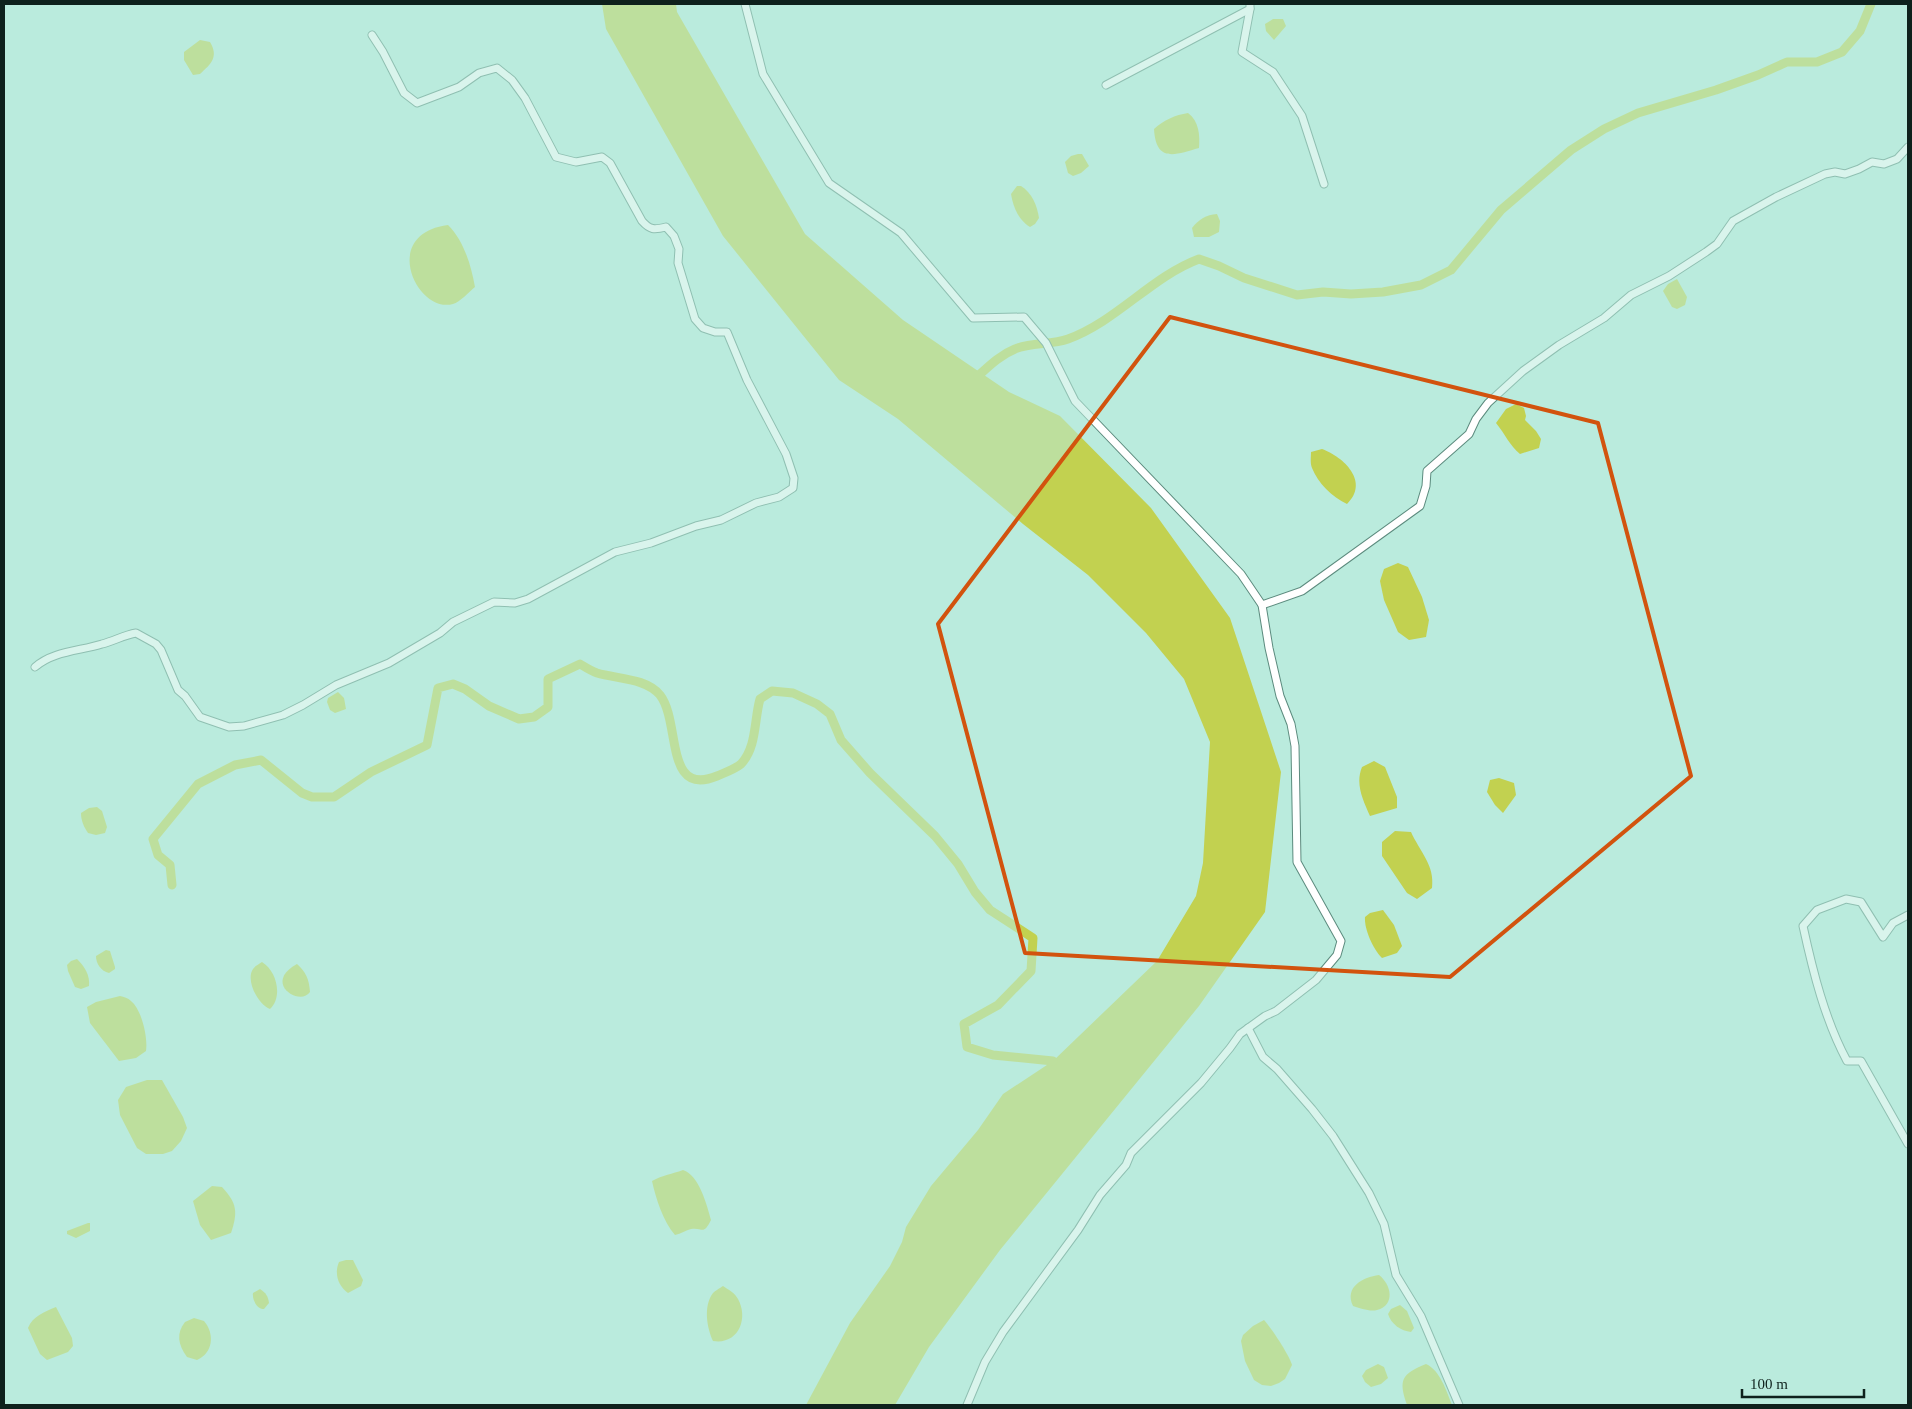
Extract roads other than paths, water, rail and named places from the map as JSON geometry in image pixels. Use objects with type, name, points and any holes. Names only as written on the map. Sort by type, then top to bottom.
[{"type":"street","points":[[745,4],[763,74],[829,183],[901,233],[972,318],[1024,317],[1046,343],[1075,401],[1241,574],[1262,605],[1280,696],[1291,724],[1295,746],[1297,862],[1340,941],[1337,955],[1316,980],[1240,1034],[1196,1087],[1131,1153],[1126,1165],[1100,1196],[1003,1332],[985,1362],[967,1405]]},
{"type":"street","points":[[1106,85],[1250,7]]},
{"type":"street","points":[[1250,7],[1242,52],[1273,72],[1302,116],[1324,184]]},
{"type":"street","points":[[35,667],[50,657],[101,645],[122,636],[136,633],[156,644],[161,650],[178,690],[185,696],[200,717],[229,727],[244,726],[283,715],[336,685],[389,663],[440,633],[453,622],[494,602],[516,603],[528,599],[615,552],[651,543],[696,526],[721,520],[756,503],[779,497],[793,488],[794,478],[786,454],[747,380],[727,332],[715,332],[702,328],[695,319],[678,263],[679,249],[674,236],[666,226],[654,230],[648,228],[642,221],[610,163],[602,157],[576,162],[556,157],[524,98],[512,80],[497,68],[479,74],[459,87],[417,103],[404,93],[372,35]]},
{"type":"street","points":[[1262,605],[1302,591],[1420,506],[1426,486],[1427,471],[1470,434],[1476,419],[1488,403],[1559,345],[1604,318],[1631,295],[1669,276],[1717,244],[1733,221],[1776,197],[1825,174],[1835,172],[1845,174],[1872,162],[1884,164],[1898,159],[1908,147]]},
{"type":"street","points":[[1908,914],[1893,923],[1883,937],[1861,902],[1846,899],[1817,910],[1803,926],[1812,964],[1837,1042],[1847,1061],[1861,1061],[1908,1144]]},
{"type":"street","points":[[1248,1028],[1263,1058],[1277,1069],[1312,1109],[1333,1136],[1369,1193],[1384,1224],[1396,1275],[1421,1316],[1459,1405]]},
{"type":"waterway","points":[[978,376],[1010,351],[1028,345],[1061,341],[1086,331],[1118,311],[1149,287],[1199,259],[1244,278],[1297,295],[1323,292],[1351,294],[1383,292],[1421,285],[1451,270],[1501,210],[1571,150],[1604,129],[1638,113],[1716,90],[1787,62],[1817,62],[1842,52],[1860,31],[1871,4]]},
{"type":"waterway","points":[[172,885],[170,865],[158,855],[153,839],[198,784],[235,765],[261,760],[302,793],[312,797],[334,797],[371,772],[427,745],[438,688],[453,684],[465,689],[489,706],[519,719],[534,717],[548,707],[548,679],[580,664],[597,673],[639,682],[654,689],[660,695],[666,707],[676,754],[681,767],[689,776],[700,780],[717,776],[741,764],[750,750],[760,699],[772,691],[793,693],[817,704],[830,714],[841,740],[870,773],[935,836],[958,864],[975,892],[990,910],[1033,938],[1031,971],[998,1005],[964,1024],[967,1047],[993,1055],[1053,1061]]}]
